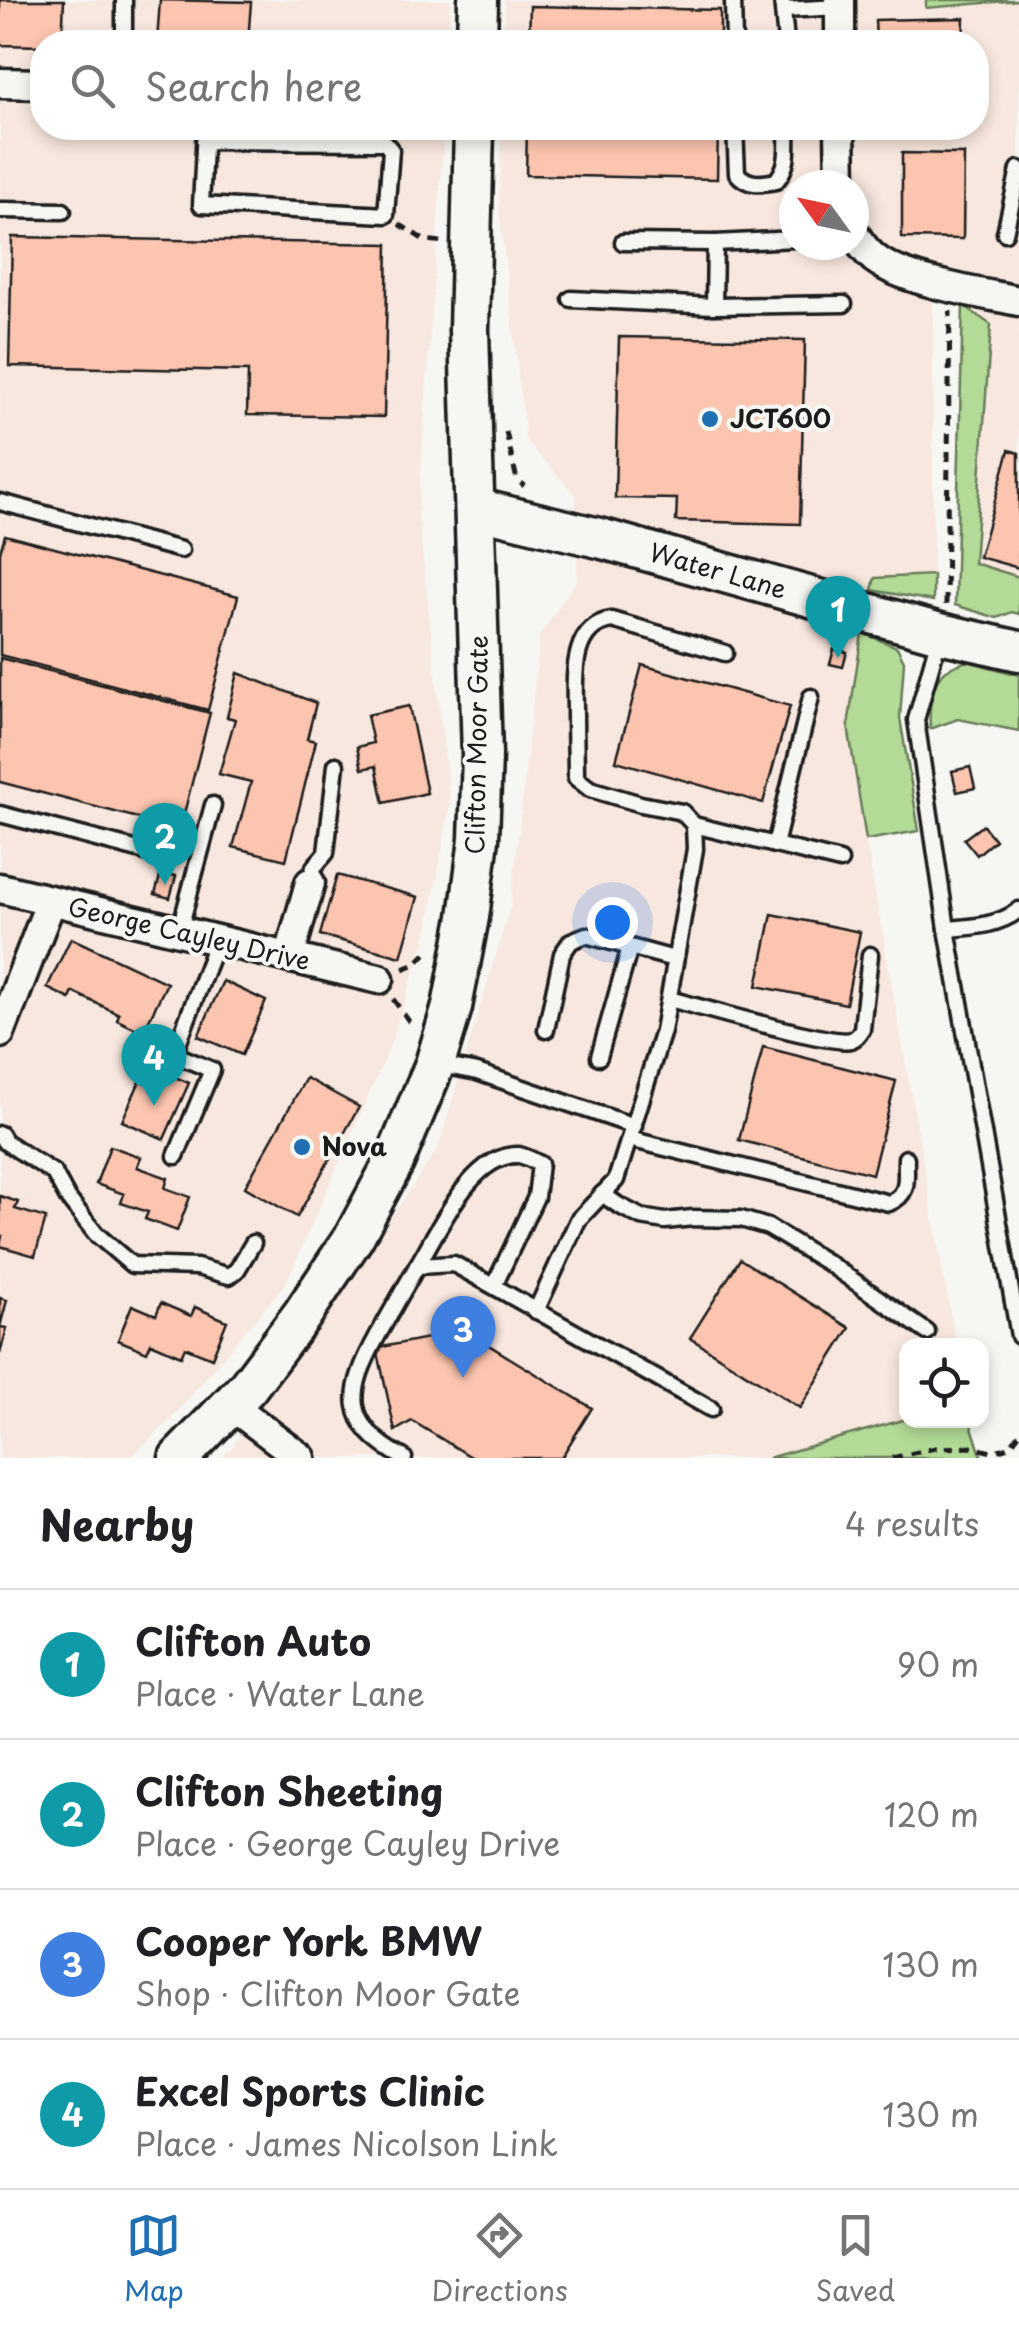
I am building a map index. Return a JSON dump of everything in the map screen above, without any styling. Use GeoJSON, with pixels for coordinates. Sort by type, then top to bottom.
{"type":"FeatureCollection","features":[{"type":"Feature","properties":{"kind":"street"},"geometry":{"type":"LineString","coordinates":[[477,30],[478,0]]}},
{"type":"Feature","properties":{"kind":"street"},"geometry":{"type":"LineString","coordinates":[[840,3],[840,30]]}},
{"type":"Feature","properties":{"kind":"street"},"geometry":{"type":"LineString","coordinates":[[0,83],[30,84]]}},
{"type":"Feature","properties":{"kind":"street","name":"Clifton Moor Gate"},"geometry":{"type":"LineString","coordinates":[[179,1458],[231,1406],[302,1316],[354,1238],[394,1162],[426,1049],[452,1007],[479,839],[482,755],[469,330],[474,140]]}},
{"type":"Feature","properties":{"kind":"street"},"geometry":{"type":"LineString","coordinates":[[840,140],[841,170]]}},
{"type":"Feature","properties":{"kind":"street"},"geometry":{"type":"LineString","coordinates":[[869,254],[901,274],[1019,302]]}},
{"type":"Feature","properties":{"kind":"street","name":"Water Lane"},"geometry":{"type":"LineString","coordinates":[[475,508],[602,538],[1019,651]]}},
{"type":"Feature","properties":{"kind":"street"},"geometry":{"type":"LineString","coordinates":[[289,958],[310,883]]}},
{"type":"Feature","properties":{"kind":"street","name":"George Cayley Drive"},"geometry":{"type":"LineString","coordinates":[[0,888],[379,979]]}},
{"type":"Feature","properties":{"kind":"street"},"geometry":{"type":"LineString","coordinates":[[0,1034],[52,901]]}},
{"type":"Feature","properties":{"kind":"street"},"geometry":{"type":"LineString","coordinates":[[231,1406],[301,1458]]}},
{"type":"Feature","properties":{"kind":"lane"},"geometry":{"type":"LineString","coordinates":[[124,0],[124,30]]}},
{"type":"Feature","properties":{"kind":"lane"},"geometry":{"type":"LineString","coordinates":[[733,0],[734,30]]}},
{"type":"Feature","properties":{"kind":"lane"},"geometry":{"type":"LineString","coordinates":[[785,30],[783,5],[840,3]]}},
{"type":"Feature","properties":{"kind":"lane"},"geometry":{"type":"LineString","coordinates":[[204,140],[201,205],[386,216],[391,150],[384,142],[339,140]]}},
{"type":"Feature","properties":{"kind":"lane"},"geometry":{"type":"LineString","coordinates":[[736,140],[737,173],[752,184],[776,182],[784,173],[787,140]]}},
{"type":"Feature","properties":{"kind":"lane"},"geometry":{"type":"LineString","coordinates":[[1005,234],[1019,170]]}},
{"type":"Feature","properties":{"kind":"lane"},"geometry":{"type":"LineString","coordinates":[[0,210],[64,211]]}},
{"type":"Feature","properties":{"kind":"lane"},"geometry":{"type":"LineString","coordinates":[[624,242],[779,240]]}},
{"type":"Feature","properties":{"kind":"lane"},"geometry":{"type":"LineString","coordinates":[[714,306],[716,242]]}},
{"type":"Feature","properties":{"kind":"lane"},"geometry":{"type":"LineString","coordinates":[[571,300],[714,306],[844,304]]}},
{"type":"Feature","properties":{"kind":"lane"},"geometry":{"type":"LineString","coordinates":[[0,502],[181,550]]}},
{"type":"Feature","properties":{"kind":"lane"},"geometry":{"type":"LineString","coordinates":[[726,654],[612,620],[598,622],[584,638],[574,665],[576,778],[590,788],[682,812],[694,825],[840,861]]}},
{"type":"Feature","properties":{"kind":"lane"},"geometry":{"type":"LineString","coordinates":[[940,632],[916,720],[947,929],[1019,1336]]}},
{"type":"Feature","properties":{"kind":"lane"},"geometry":{"type":"LineString","coordinates":[[775,845],[811,697]]}},
{"type":"Feature","properties":{"kind":"lane"},"geometry":{"type":"LineString","coordinates":[[310,883],[314,867],[326,853],[336,765]]}},
{"type":"Feature","properties":{"kind":"lane"},"geometry":{"type":"LineString","coordinates":[[179,932],[213,805]]}},
{"type":"Feature","properties":{"kind":"lane"},"geometry":{"type":"LineString","coordinates":[[0,814],[146,852]]}},
{"type":"Feature","properties":{"kind":"lane"},"geometry":{"type":"LineString","coordinates":[[536,1311],[578,1220],[616,1180],[632,1133],[663,1031],[695,848],[694,825]]}},
{"type":"Feature","properties":{"kind":"lane"},"geometry":{"type":"LineString","coordinates":[[947,929],[1007,919],[1019,910]]}},
{"type":"Feature","properties":{"kind":"lane"},"geometry":{"type":"LineString","coordinates":[[546,1030],[562,954],[570,941],[586,935],[674,959]]}},
{"type":"Feature","properties":{"kind":"lane"},"geometry":{"type":"LineString","coordinates":[[176,1156],[212,1070],[174,1054],[217,940]]}},
{"type":"Feature","properties":{"kind":"lane"},"geometry":{"type":"LineString","coordinates":[[599,1057],[630,947]]}},
{"type":"Feature","properties":{"kind":"lane"},"geometry":{"type":"LineString","coordinates":[[668,999],[794,1031],[850,1040],[862,1030],[870,955]]}},
{"type":"Feature","properties":{"kind":"lane"},"geometry":{"type":"LineString","coordinates":[[426,1049],[632,1133],[889,1202],[905,1191],[906,1158]]}},
{"type":"Feature","properties":{"kind":"lane"},"geometry":{"type":"LineString","coordinates":[[0,1134],[4,1141],[54,1174],[96,1234],[132,1265],[198,1267],[229,1276],[238,1270],[253,1243]]}},
{"type":"Feature","properties":{"kind":"lane"},"geometry":{"type":"LineString","coordinates":[[404,1458],[380,1445],[360,1420],[354,1394],[360,1367],[466,1185],[493,1161],[520,1155],[540,1164],[536,1196],[494,1286]]}},
{"type":"Feature","properties":{"kind":"lane"},"geometry":{"type":"LineString","coordinates":[[602,1194],[641,1216],[665,1221],[741,1219],[768,1227],[828,1263],[927,1332]]}},
{"type":"Feature","properties":{"kind":"lane"},"geometry":{"type":"LineString","coordinates":[[418,1266],[454,1264],[711,1409]]}},
{"type":"Feature","properties":{"kind":"path"},"geometry":{"type":"LineString","coordinates":[[940,632],[946,615],[950,286]]}},
{"type":"Feature","properties":{"kind":"path"},"geometry":{"type":"LineString","coordinates":[[505,426],[517,480],[527,489]]}},
{"type":"Feature","properties":{"kind":"path"},"geometry":{"type":"LineString","coordinates":[[426,1049],[379,979],[416,964],[441,939]]}},
{"type":"Feature","properties":{"kind":"path"},"geometry":{"type":"LineString","coordinates":[[892,1458],[935,1448],[971,1447],[992,1452],[1009,1446],[1019,1434]]}},
{"type":"Feature","properties":{"kind":"shaded area"},"geometry":{"type":"Polygon","coordinates":[[[0,0],[450,0],[449,30],[30,30],[30,140],[443,140],[418,515],[450,804],[427,934],[388,1051],[286,1283],[170,1420],[130,1458],[0,1458],[0,0]]]}},
{"type":"Feature","properties":{"kind":"shaded area"},"geometry":{"type":"Polygon","coordinates":[[[505,0],[926,0],[927,8],[1019,0],[1019,577],[974,564],[991,325],[963,305],[933,294],[933,575],[875,578],[857,657],[855,780],[955,1338],[899,1338],[899,1421],[768,1458],[221,1458],[438,1149],[511,904],[540,635],[577,580],[576,495],[526,441],[499,207],[502,140],[989,140],[989,30],[504,30],[505,0]]]}},
{"type":"Feature","properties":{"kind":"green space"},"geometry":{"type":"Polygon","coordinates":[[[926,0],[1019,0],[926,8],[926,0]]]}},
{"type":"Feature","properties":{"kind":"green space"},"geometry":{"type":"Polygon","coordinates":[[[963,305],[991,325],[974,563],[1019,577],[1019,614],[1012,612],[997,618],[955,605],[963,305]]]}},
{"type":"Feature","properties":{"kind":"green space"},"geometry":{"type":"Polygon","coordinates":[[[933,575],[933,601],[872,590],[875,578],[933,575]]]}},
{"type":"Feature","properties":{"kind":"green space"},"geometry":{"type":"Polygon","coordinates":[[[862,633],[897,647],[904,661],[900,718],[919,831],[866,840],[848,726],[862,633]]]}},
{"type":"Feature","properties":{"kind":"green space"},"geometry":{"type":"Polygon","coordinates":[[[967,661],[1019,675],[1019,731],[958,719],[930,729],[935,684],[946,670],[967,661]]]}},
{"type":"Feature","properties":{"kind":"green space"},"geometry":{"type":"Polygon","coordinates":[[[899,1421],[899,1428],[972,1428],[982,1458],[768,1458],[899,1421]]]}},
{"type":"Feature","properties":{"kind":"building"},"geometry":{"type":"Polygon","coordinates":[[[0,0],[64,0],[63,30],[30,30],[30,46],[0,45],[0,0]]]}},
{"type":"Feature","properties":{"kind":"building"},"geometry":{"type":"Polygon","coordinates":[[[160,0],[251,2],[249,30],[158,30],[160,0]]]}},
{"type":"Feature","properties":{"kind":"building"},"geometry":{"type":"Polygon","coordinates":[[[530,6],[720,10],[720,30],[529,30],[530,6]]]}},
{"type":"Feature","properties":{"kind":"building"},"geometry":{"type":"Polygon","coordinates":[[[964,18],[964,30],[875,30],[875,20],[964,18]]]}},
{"type":"Feature","properties":{"kind":"building"},"geometry":{"type":"Polygon","coordinates":[[[527,140],[718,140],[717,179],[526,175],[527,140]]]}},
{"type":"Feature","properties":{"kind":"building"},"geometry":{"type":"Polygon","coordinates":[[[902,153],[964,154],[963,239],[902,238],[902,153]]]}},
{"type":"Feature","properties":{"kind":"building"},"geometry":{"type":"Polygon","coordinates":[[[12,237],[388,244],[384,417],[247,415],[248,371],[9,366],[12,237]]]}},
{"type":"Feature","properties":{"kind":"building","name":"JCT600"},"geometry":{"type":"Polygon","coordinates":[[[619,337],[805,340],[800,524],[676,521],[677,499],[615,498],[619,337]]]}},
{"type":"Feature","properties":{"kind":"building"},"geometry":{"type":"Polygon","coordinates":[[[1009,450],[1019,453],[1019,568],[979,557],[1009,450]]]}},
{"type":"Feature","properties":{"kind":"building"},"geometry":{"type":"Polygon","coordinates":[[[5,535],[238,596],[208,710],[0,655],[0,552],[5,535]]]}},
{"type":"Feature","properties":{"kind":"building"},"geometry":{"type":"Polygon","coordinates":[[[834,649],[847,652],[843,667],[830,664],[834,649]]]}},
{"type":"Feature","properties":{"kind":"building"},"geometry":{"type":"Polygon","coordinates":[[[0,658],[210,713],[180,829],[0,782],[0,658]]]}},
{"type":"Feature","properties":{"kind":"building"},"geometry":{"type":"Polygon","coordinates":[[[642,665],[790,706],[763,803],[616,761],[642,665]]]}},
{"type":"Feature","properties":{"kind":"building"},"geometry":{"type":"Polygon","coordinates":[[[238,673],[316,703],[307,739],[316,741],[286,860],[233,847],[251,782],[219,774],[235,719],[227,717],[238,673]]]}},
{"type":"Feature","properties":{"kind":"building"},"geometry":{"type":"Polygon","coordinates":[[[409,706],[427,793],[384,803],[376,766],[362,769],[357,747],[373,743],[367,715],[409,706]]]}},
{"type":"Feature","properties":{"kind":"building"},"geometry":{"type":"Polygon","coordinates":[[[970,767],[975,788],[957,792],[952,771],[970,767]]]}},
{"type":"Feature","properties":{"kind":"building"},"geometry":{"type":"Polygon","coordinates":[[[983,825],[995,840],[977,855],[964,839],[983,825]]]}},
{"type":"Feature","properties":{"kind":"building"},"geometry":{"type":"Polygon","coordinates":[[[161,873],[176,876],[170,898],[155,894],[161,873]]]}},
{"type":"Feature","properties":{"kind":"building"},"geometry":{"type":"Polygon","coordinates":[[[337,875],[418,897],[401,957],[320,935],[337,875]]]}},
{"type":"Feature","properties":{"kind":"building"},"geometry":{"type":"Polygon","coordinates":[[[772,914],[860,932],[846,1004],[757,986],[772,914]]]}},
{"type":"Feature","properties":{"kind":"building"},"geometry":{"type":"Polygon","coordinates":[[[71,938],[167,983],[143,1032],[117,1020],[119,1014],[73,992],[70,999],[47,988],[71,938]]]}},
{"type":"Feature","properties":{"kind":"building"},"geometry":{"type":"Polygon","coordinates":[[[223,981],[266,1001],[242,1055],[198,1036],[223,981]]]}},
{"type":"Feature","properties":{"kind":"building"},"geometry":{"type":"Polygon","coordinates":[[[763,1047],[896,1081],[872,1174],[739,1140],[763,1047]]]}},
{"type":"Feature","properties":{"kind":"building"},"geometry":{"type":"Polygon","coordinates":[[[147,1065],[189,1083],[164,1139],[122,1121],[147,1065]]]}},
{"type":"Feature","properties":{"kind":"building","name":"Nova"},"geometry":{"type":"Polygon","coordinates":[[[306,1078],[359,1107],[297,1217],[245,1187],[306,1078]]]}},
{"type":"Feature","properties":{"kind":"building"},"geometry":{"type":"Polygon","coordinates":[[[110,1146],[141,1157],[137,1167],[168,1178],[165,1188],[190,1197],[177,1231],[145,1219],[148,1212],[121,1203],[124,1194],[96,1184],[110,1146]]]}},
{"type":"Feature","properties":{"kind":"building"},"geometry":{"type":"Polygon","coordinates":[[[0,1196],[18,1202],[15,1209],[46,1218],[35,1256],[0,1246],[0,1196]]]}},
{"type":"Feature","properties":{"kind":"building"},"geometry":{"type":"Polygon","coordinates":[[[740,1259],[850,1328],[800,1408],[690,1338],[740,1259]]]}},
{"type":"Feature","properties":{"kind":"building"},"geometry":{"type":"Polygon","coordinates":[[[0,1298],[7,1300],[0,1327],[0,1298]]]}},
{"type":"Feature","properties":{"kind":"building"},"geometry":{"type":"Polygon","coordinates":[[[161,1303],[191,1316],[195,1307],[227,1321],[212,1358],[185,1347],[181,1356],[151,1343],[147,1352],[118,1340],[132,1305],[156,1315],[161,1303]]]}},
{"type":"Feature","properties":{"kind":"building"},"geometry":{"type":"Polygon","coordinates":[[[441,1316],[592,1408],[561,1458],[473,1458],[412,1421],[395,1431],[377,1348],[428,1338],[441,1316]]]}},
{"type":"Feature","properties":{"kind":"building"},"geometry":{"type":"Polygon","coordinates":[[[0,1327],[7,1328],[0,1354],[0,1327]]]}},
{"type":"Feature","properties":{"kind":"place","name":"JCT600"},"geometry":{"type":"Point","coordinates":[710,419]}},
{"type":"Feature","properties":{"kind":"place","name":"Clifton Auto"},"geometry":{"type":"Point","coordinates":[838,658]}},
{"type":"Feature","properties":{"kind":"place","name":"Clifton Sheeting"},"geometry":{"type":"Point","coordinates":[165,885]}},
{"type":"Feature","properties":{"kind":"place","name":"Excel Sports Clinic"},"geometry":{"type":"Point","coordinates":[154,1106]}},
{"type":"Feature","properties":{"kind":"place","name":"Nova"},"geometry":{"type":"Point","coordinates":[302,1147]}},
{"type":"Feature","properties":{"kind":"place","name":"Cooper York BMW"},"geometry":{"type":"Point","coordinates":[463,1378]}}]}
